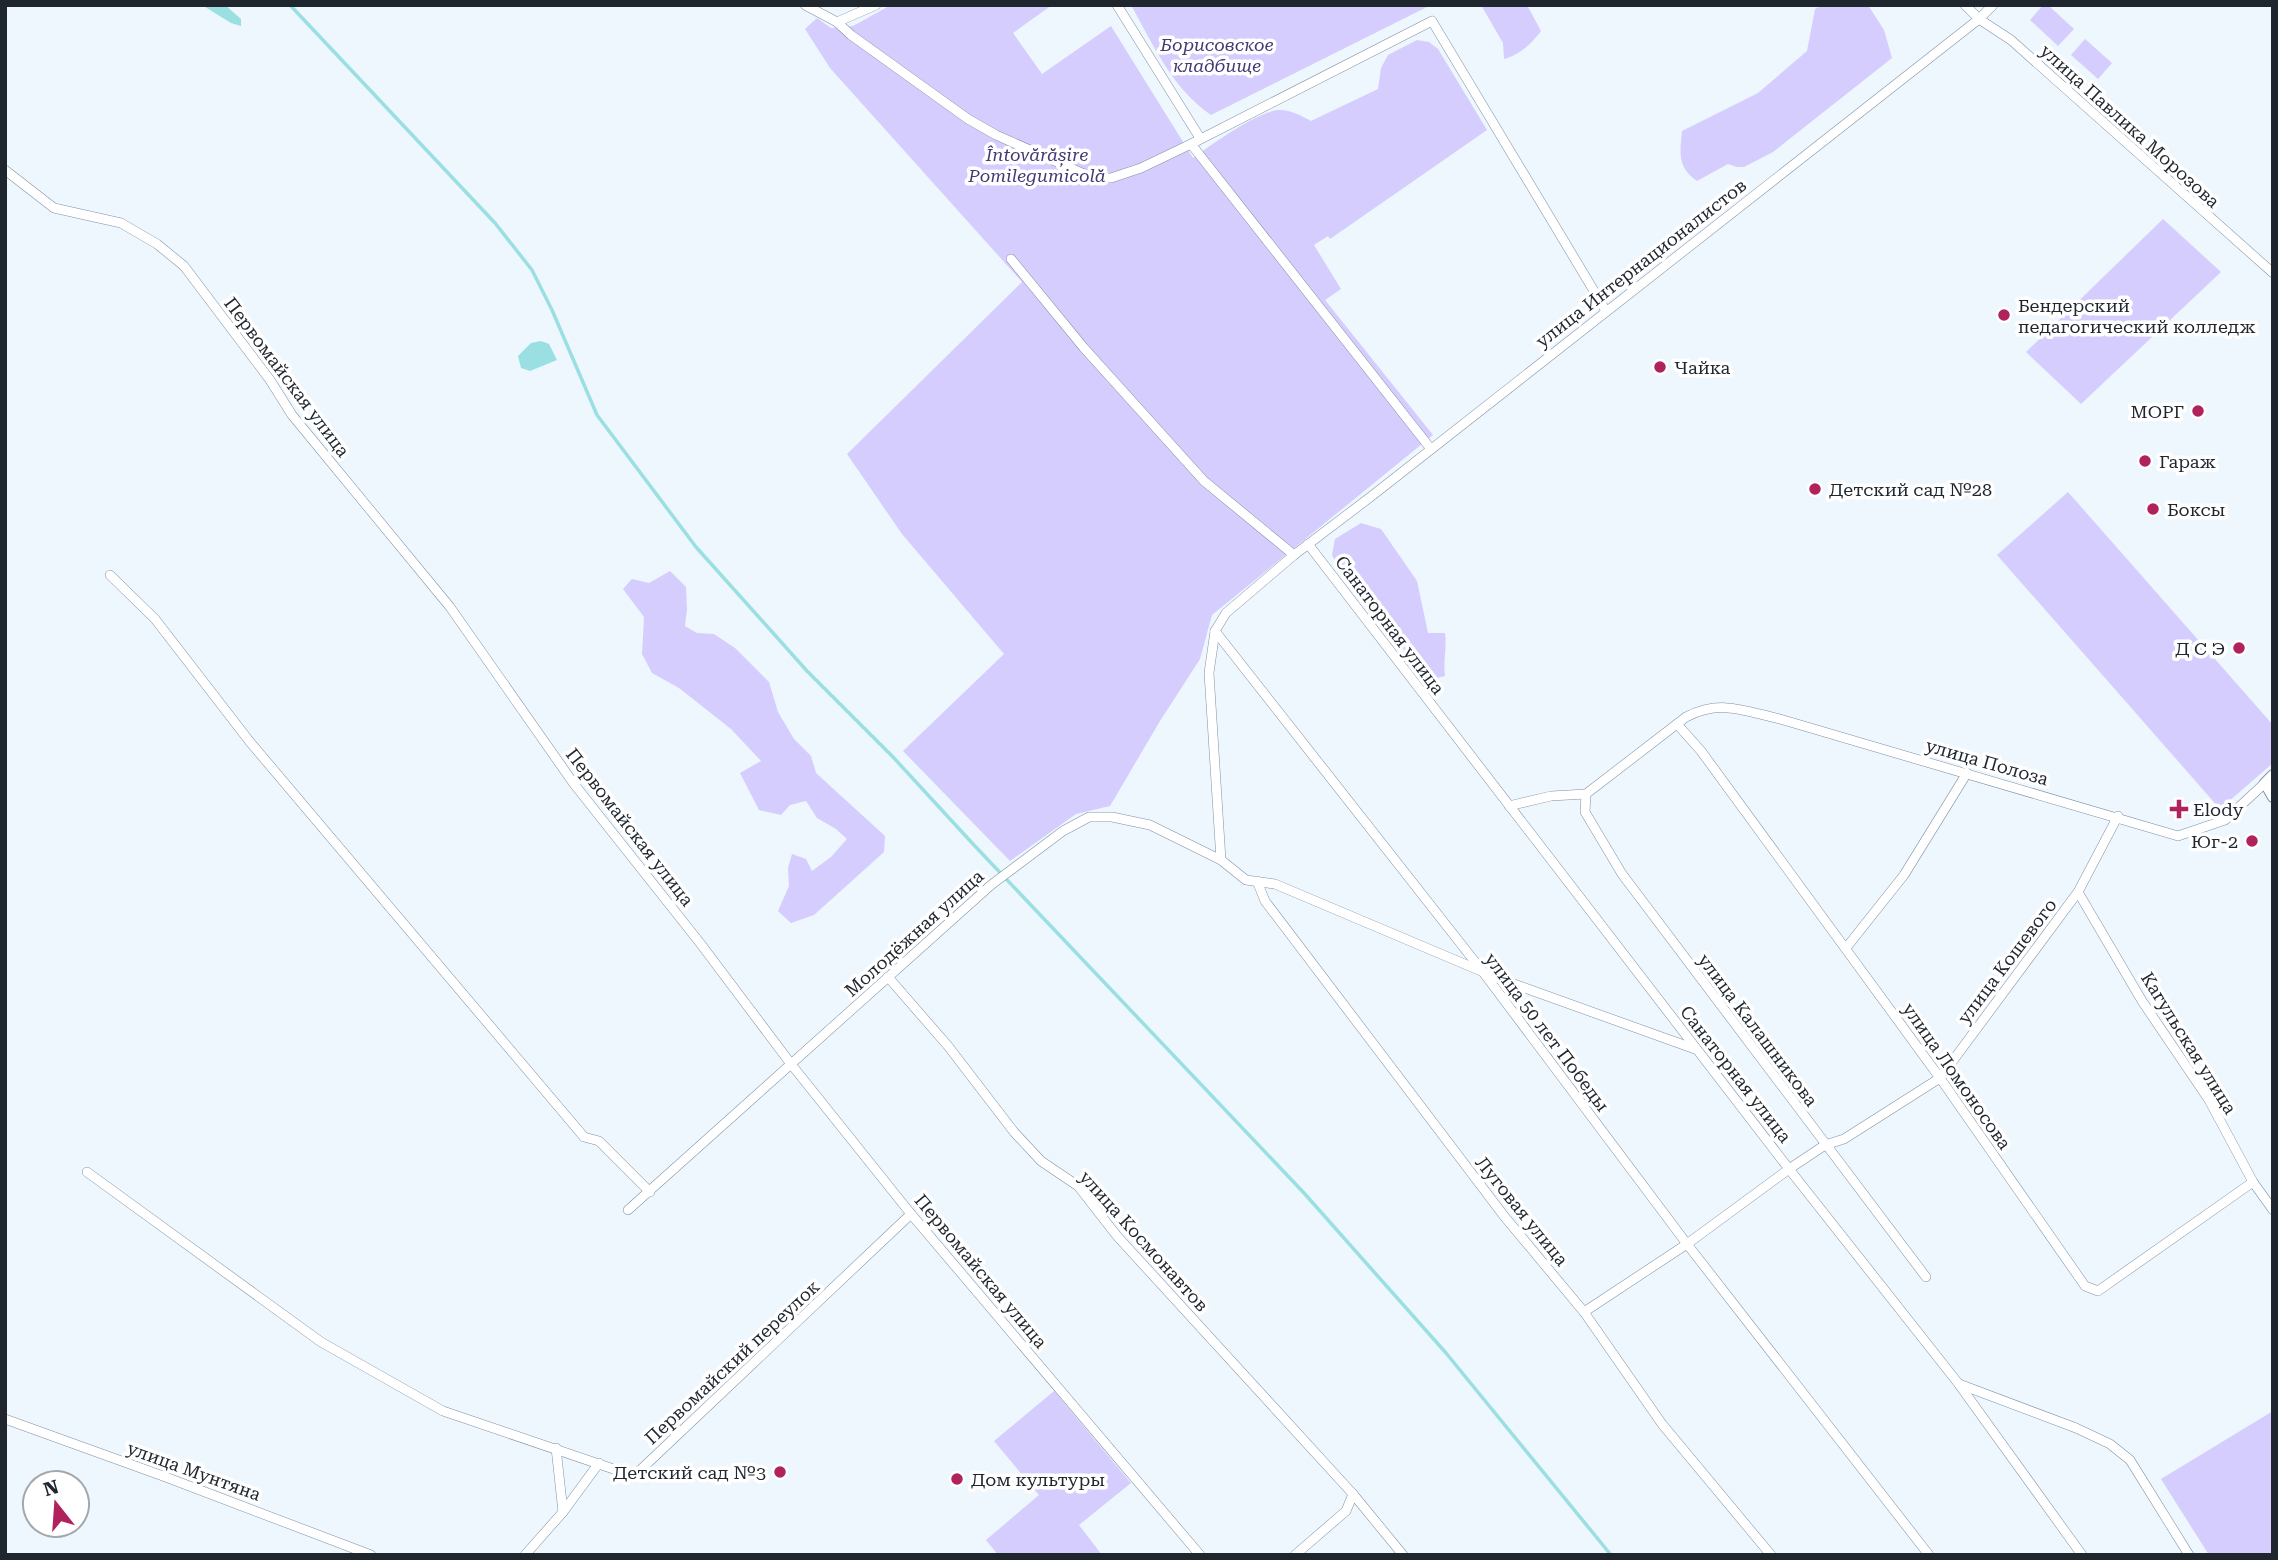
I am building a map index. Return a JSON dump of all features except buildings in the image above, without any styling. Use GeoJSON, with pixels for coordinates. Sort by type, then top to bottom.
{"type":"FeatureCollection","features":[{"type":"Feature","properties":{"kind":"street"},"geometry":{"type":"LineString","coordinates":[[805,5],[837,22],[850,35],[968,119],[996,135],[1082,173],[1100,178],[1122,175],[1191,144],[1432,21],[1606,311]]}},
{"type":"Feature","properties":{"kind":"street"},"geometry":{"type":"LineString","coordinates":[[837,22],[876,5]]}},
{"type":"Feature","properties":{"kind":"street"},"geometry":{"type":"LineString","coordinates":[[1117,5],[1200,138]]}},
{"type":"Feature","properties":{"kind":"street","name":"улица Павлика Морозова"},"geometry":{"type":"LineString","coordinates":[[1965,5],[1979,19],[2011,40],[2273,273]]}},
{"type":"Feature","properties":{"kind":"street","name":"улица Интернационалистов"},"geometry":{"type":"LineString","coordinates":[[1308,544],[1979,19],[1993,5]]}},
{"type":"Feature","properties":{"kind":"street"},"geometry":{"type":"LineString","coordinates":[[1191,144],[1431,449]]}},
{"type":"Feature","properties":{"kind":"street","name":"Первомайская улица"},"geometry":{"type":"LineString","coordinates":[[5,170],[54,208],[121,223],[157,244],[184,266],[270,380],[292,415],[450,607],[574,784],[701,943],[791,1064],[911,1214],[1200,1555]]}},
{"type":"Feature","properties":{"kind":"street"},"geometry":{"type":"LineString","coordinates":[[1011,259],[1084,348],[1204,481],[1294,555]]}},
{"type":"Feature","properties":{"kind":"street"},"geometry":{"type":"LineString","coordinates":[[1221,860],[1209,673],[1215,631],[1226,613],[1308,544]]}},
{"type":"Feature","properties":{"kind":"street","name":"Санаторная улица"},"geometry":{"type":"LineString","coordinates":[[1308,544],[1696,1049],[1958,1383],[2082,1555]]}},
{"type":"Feature","properties":{"kind":"street"},"geometry":{"type":"LineString","coordinates":[[110,575],[155,619],[250,742],[583,1137],[599,1141],[650,1192]]}},
{"type":"Feature","properties":{"kind":"street","name":"улица 50 лет Победы"},"geometry":{"type":"LineString","coordinates":[[1215,631],[1483,972],[1688,1244],[1929,1555]]}},
{"type":"Feature","properties":{"kind":"street","name":"улица Полоза"},"geometry":{"type":"LineString","coordinates":[[1677,724],[1700,710],[1725,706],[1780,719],[2118,816],[2178,836],[2225,820],[2269,779]]}},
{"type":"Feature","properties":{"kind":"street"},"geometry":{"type":"LineString","coordinates":[[1508,806],[1551,796],[1586,794],[1677,724]]}},
{"type":"Feature","properties":{"kind":"street","name":"улица Ломоносова"},"geometry":{"type":"LineString","coordinates":[[1677,724],[1701,751],[1846,948],[2085,1286],[2098,1291],[2252,1182]]}},
{"type":"Feature","properties":{"kind":"street"},"geometry":{"type":"LineString","coordinates":[[1846,948],[1905,875],[1967,773]]}},
{"type":"Feature","properties":{"kind":"street"},"geometry":{"type":"LineString","coordinates":[[2269,779],[2273,796]]}},
{"type":"Feature","properties":{"kind":"street","name":"улица Калашникова"},"geometry":{"type":"LineString","coordinates":[[1586,794],[1586,812],[1622,874],[1926,1277]]}},
{"type":"Feature","properties":{"kind":"street","name":"улица Кошевого"},"geometry":{"type":"LineString","coordinates":[[1584,1312],[1688,1244],[1825,1145],[1844,1139],[1940,1078],[2078,892],[2118,816]]}},
{"type":"Feature","properties":{"kind":"street","name":"Молодёжная улица"},"geometry":{"type":"LineString","coordinates":[[628,1210],[991,885],[1063,831],[1089,817],[1112,817],[1150,825],[1221,860],[1247,880],[1275,884],[1483,972],[1696,1049]]}},
{"type":"Feature","properties":{"kind":"street","name":"Луговая улица"},"geometry":{"type":"LineString","coordinates":[[1258,881],[1265,901],[1503,1216],[1584,1312],[1662,1424],[1771,1555]]}},
{"type":"Feature","properties":{"kind":"street","name":"Кагульская улица"},"geometry":{"type":"LineString","coordinates":[[2078,892],[2142,1001],[2209,1100],[2252,1182],[2273,1210]]}},
{"type":"Feature","properties":{"kind":"street","name":"улица Космонавтов"},"geometry":{"type":"LineString","coordinates":[[888,977],[948,1046],[1014,1132],[1041,1161],[1078,1186],[1117,1236],[1353,1494],[1403,1555]]}},
{"type":"Feature","properties":{"kind":"street","name":"Первомайский переулок"},"geometry":{"type":"LineString","coordinates":[[87,1172],[321,1342],[443,1412],[635,1476],[911,1214]]}},
{"type":"Feature","properties":{"kind":"street"},"geometry":{"type":"LineString","coordinates":[[1958,1383],[2076,1428],[2110,1444],[2130,1460],[2189,1555]]}},
{"type":"Feature","properties":{"kind":"street","name":"улица Мунтяна"},"geometry":{"type":"LineString","coordinates":[[5,1419],[371,1555]]}},
{"type":"Feature","properties":{"kind":"street"},"geometry":{"type":"LineString","coordinates":[[556,1448],[563,1512]]}},
{"type":"Feature","properties":{"kind":"street"},"geometry":{"type":"LineString","coordinates":[[525,1555],[563,1512],[599,1462]]}},
{"type":"Feature","properties":{"kind":"street"},"geometry":{"type":"LineString","coordinates":[[1295,1555],[1346,1511],[1353,1494]]}},
{"type":"Feature","properties":{"kind":"green space","name":"Întovărășire Pomilegumicolă"},"geometry":{"type":"Polygon","coordinates":[[[891,5],[1052,5],[1013,33],[1042,74],[1111,26],[1193,158],[1235,129],[1271,111],[1288,111],[1311,121],[1378,89],[1381,68],[1388,55],[1417,40],[1429,42],[1438,49],[1487,130],[1330,239],[1328,236],[1314,245],[1341,289],[1325,300],[1433,435],[1212,615],[1200,659],[1110,806],[1076,814],[1010,861],[903,751],[1004,654],[902,534],[847,454],[1022,282],[830,68],[805,29],[817,18],[831,28],[853,26],[891,5]]]}},
{"type":"Feature","properties":{"kind":"green space","name":"Борисовское кладбище"},"geometry":{"type":"Polygon","coordinates":[[[1131,5],[1431,5],[1211,115],[1185,92],[1175,79],[1131,5]]]}},
{"type":"Feature","properties":{"kind":"green space"},"geometry":{"type":"Polygon","coordinates":[[[1481,5],[1527,5],[1541,31],[1525,48],[1504,59],[1503,43],[1481,5]]]}},
{"type":"Feature","properties":{"kind":"green space"},"geometry":{"type":"Polygon","coordinates":[[[1823,5],[1868,5],[1884,30],[1892,58],[1773,152],[1744,167],[1728,164],[1697,181],[1686,170],[1681,159],[1682,131],[1758,93],[1807,51],[1815,9],[1823,5]]]}},
{"type":"Feature","properties":{"kind":"green space"},"geometry":{"type":"Polygon","coordinates":[[[2043,5],[2048,5],[2074,29],[2058,46],[2030,20],[2043,5]]]}},
{"type":"Feature","properties":{"kind":"green space"},"geometry":{"type":"Polygon","coordinates":[[[2085,39],[2112,63],[2098,79],[2071,55],[2085,39]]]}},
{"type":"Feature","properties":{"kind":"green space"},"geometry":{"type":"Polygon","coordinates":[[[2163,219],[2221,272],[2081,404],[2026,352],[2163,219]]]}},
{"type":"Feature","properties":{"kind":"green space"},"geometry":{"type":"Polygon","coordinates":[[[2068,492],[2273,725],[2273,763],[2220,809],[1997,555],[2068,492]]]}},
{"type":"Feature","properties":{"kind":"green space"},"geometry":{"type":"Polygon","coordinates":[[[1361,523],[1381,529],[1417,581],[1428,633],[1445,633],[1445,676],[1425,681],[1399,643],[1343,575],[1332,555],[1335,539],[1361,523]]]}},
{"type":"Feature","properties":{"kind":"green space"},"geometry":{"type":"Polygon","coordinates":[[[670,571],[686,587],[685,626],[697,633],[714,634],[735,648],[769,682],[778,712],[794,739],[811,756],[816,773],[885,836],[884,852],[814,915],[791,923],[778,911],[789,886],[788,868],[792,854],[806,859],[812,871],[831,857],[847,839],[817,818],[806,801],[790,805],[781,815],[759,810],[740,773],[761,761],[731,729],[679,688],[652,673],[642,654],[644,617],[623,589],[632,579],[649,583],[670,571]]]}},
{"type":"Feature","properties":{"kind":"green space"},"geometry":{"type":"Polygon","coordinates":[[[1054,1391],[1131,1483],[1079,1525],[1102,1555],[998,1555],[986,1540],[1039,1495],[994,1441],[1054,1391]]]}},
{"type":"Feature","properties":{"kind":"green space"},"geometry":{"type":"Polygon","coordinates":[[[2273,1411],[2273,1555],[2209,1555],[2161,1479],[2273,1411]]]}},
{"type":"Feature","properties":{"kind":"water"},"geometry":{"type":"Polygon","coordinates":[[[202,5],[225,5],[241,19],[241,26],[231,23],[202,5]]]}},
{"type":"Feature","properties":{"kind":"water"},"geometry":{"type":"Polygon","coordinates":[[[541,341],[549,344],[557,360],[530,371],[521,368],[518,356],[531,343],[541,341]]]}},
{"type":"Feature","properties":{"kind":"waterway"},"geometry":{"type":"LineString","coordinates":[[290,5],[495,223],[532,270],[597,415],[696,547],[807,671],[893,757],[1304,1193],[1446,1353],[1611,1555]]}},
{"type":"Feature","properties":{"kind":"place","name":"Бендерский педагогический колледж"},"geometry":{"type":"Point","coordinates":[2004,315]}},
{"type":"Feature","properties":{"kind":"place","name":"Чайка"},"geometry":{"type":"Point","coordinates":[1660,367]}},
{"type":"Feature","properties":{"kind":"place","name":"МОРГ"},"geometry":{"type":"Point","coordinates":[2198,411]}},
{"type":"Feature","properties":{"kind":"place","name":"Гараж"},"geometry":{"type":"Point","coordinates":[2145,461]}},
{"type":"Feature","properties":{"kind":"place","name":"Детский сад №28"},"geometry":{"type":"Point","coordinates":[1815,489]}},
{"type":"Feature","properties":{"kind":"place","name":"Боксы"},"geometry":{"type":"Point","coordinates":[2153,509]}},
{"type":"Feature","properties":{"kind":"place","name":"Д С Э"},"geometry":{"type":"Point","coordinates":[2239,648]}},
{"type":"Feature","properties":{"kind":"place","name":"Elody"},"geometry":{"type":"Point","coordinates":[2179,809]}},
{"type":"Feature","properties":{"kind":"place","name":"Юг-2"},"geometry":{"type":"Point","coordinates":[2252,841]}},
{"type":"Feature","properties":{"kind":"place","name":"Детский сад №3"},"geometry":{"type":"Point","coordinates":[780,1472]}},
{"type":"Feature","properties":{"kind":"place","name":"Дом культуры"},"geometry":{"type":"Point","coordinates":[957,1479]}}]}
